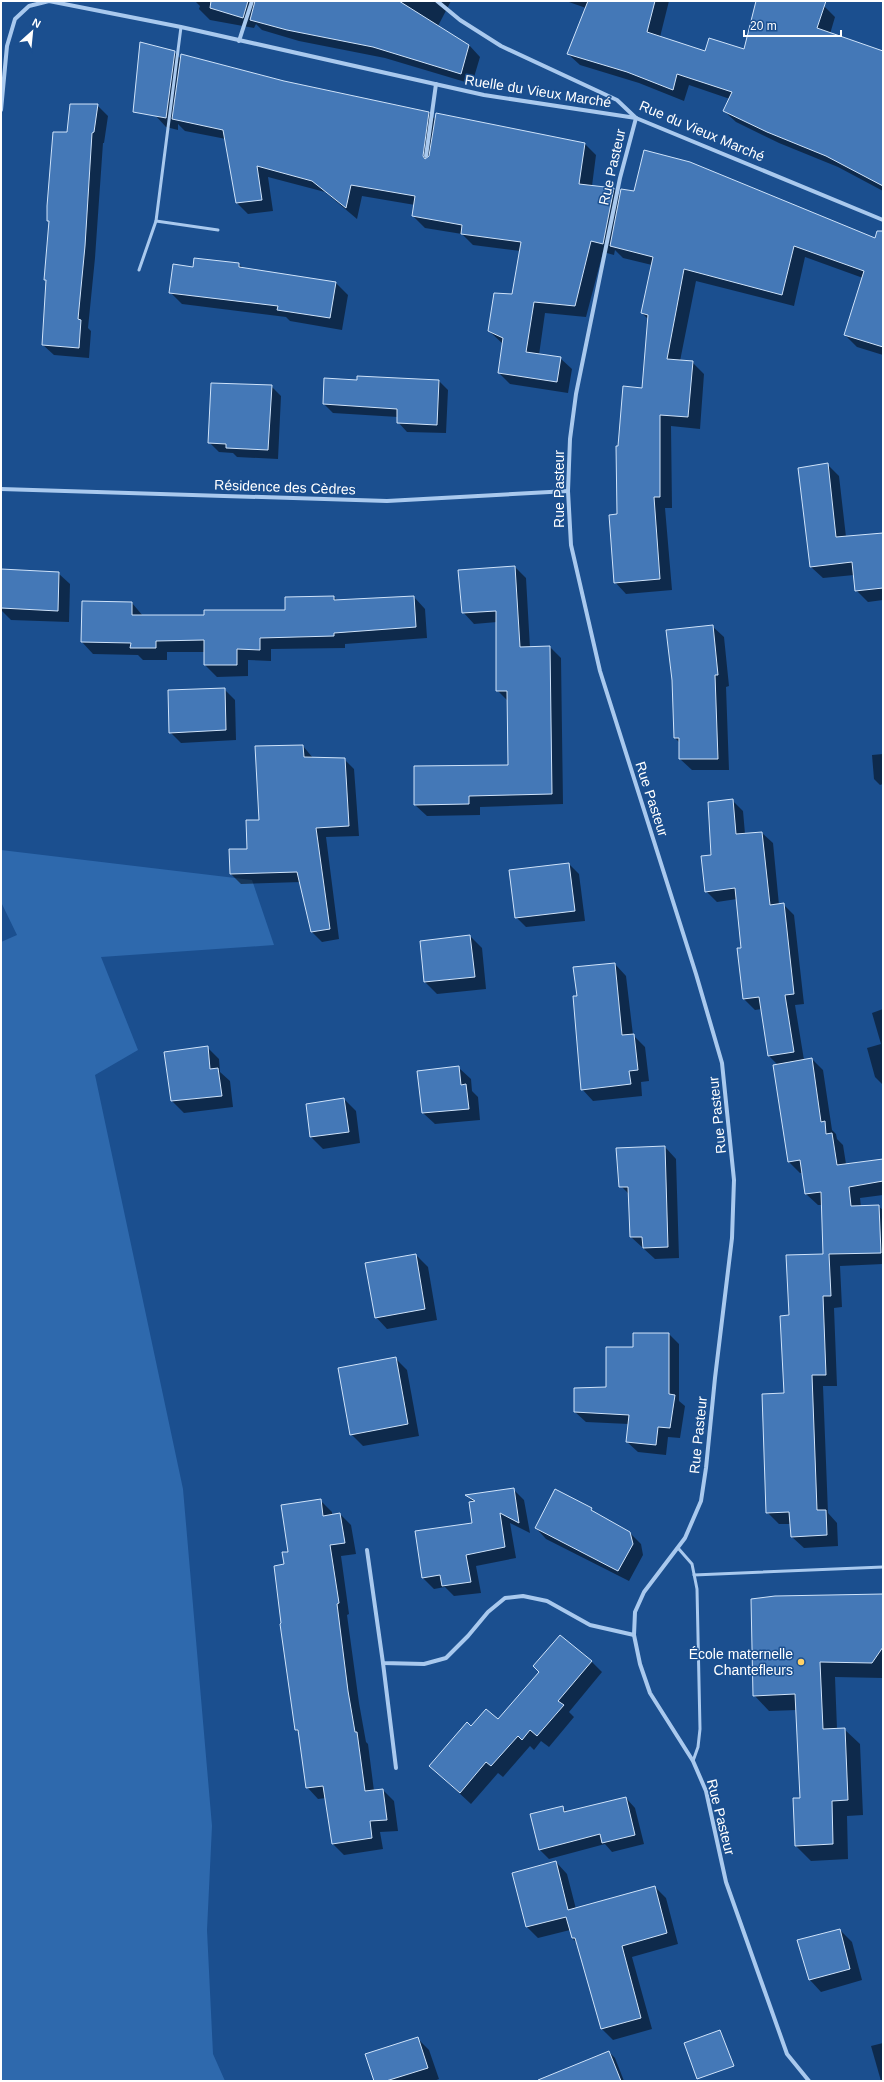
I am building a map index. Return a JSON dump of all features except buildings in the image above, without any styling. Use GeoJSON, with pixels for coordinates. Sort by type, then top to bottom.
{"type":"FeatureCollection","features":[{"type":"Feature","properties":{"kind":"street"},"geometry":{"type":"LineString","coordinates":[[1,110],[7,46],[15,18],[29,6],[49,1]]}},
{"type":"Feature","properties":{"kind":"street","name":"Ruelle du Vieux Marché"},"geometry":{"type":"LineString","coordinates":[[49,1],[181,27],[484,95],[636,118]]}},
{"type":"Feature","properties":{"kind":"street"},"geometry":{"type":"LineString","coordinates":[[239,40],[252,1]]}},
{"type":"Feature","properties":{"kind":"street","name":"Rue du Vieux Marché"},"geometry":{"type":"LineString","coordinates":[[437,1],[460,20],[500,46],[617,100],[636,118],[883,220]]}},
{"type":"Feature","properties":{"kind":"street"},"geometry":{"type":"LineString","coordinates":[[426,156],[436,84]]}},
{"type":"Feature","properties":{"kind":"street","name":"Rue Pasteur"},"geometry":{"type":"LineString","coordinates":[[636,118],[620,178],[576,394],[570,439],[568,491],[571,545],[600,671],[696,974],[722,1063],[730,1128],[734,1180],[732,1238],[701,1501],[685,1538],[644,1592],[635,1612],[634,1635],[640,1664],[650,1693],[693,1761],[706,1791],[726,1882],[787,2054],[809,2081]]}},
{"type":"Feature","properties":{"kind":"street","name":"Résidence des Cèdres"},"geometry":{"type":"LineString","coordinates":[[1,489],[387,501],[568,491]]}},
{"type":"Feature","properties":{"kind":"street"},"geometry":{"type":"LineString","coordinates":[[367,1550],[396,1768]]}},
{"type":"Feature","properties":{"kind":"street"},"geometry":{"type":"LineString","coordinates":[[383,1663],[424,1664],[446,1658],[468,1636],[488,1612],[505,1598],[523,1596],[547,1601],[590,1625],[634,1635]]}},
{"type":"Feature","properties":{"kind":"lane"},"geometry":{"type":"LineString","coordinates":[[140,270],[156,220],[181,27]]}},
{"type":"Feature","properties":{"kind":"lane"},"geometry":{"type":"LineString","coordinates":[[156,220],[218,230]]}},
{"type":"Feature","properties":{"kind":"lane"},"geometry":{"type":"LineString","coordinates":[[678,1548],[692,1564],[697,1589],[700,1729],[698,1747],[693,1761]]}},
{"type":"Feature","properties":{"kind":"lane"},"geometry":{"type":"LineString","coordinates":[[694,1575],[883,1567]]}},
{"type":"Feature","properties":{"kind":"shaded area"},"geometry":{"type":"Polygon","coordinates":[[[1,850],[252,880],[274,945],[101,957],[138,1050],[95,1075],[183,1489],[212,1826],[207,1930],[213,2054],[225,2081],[1,2081],[1,942],[17,935],[1,902],[1,850]]]}},
{"type":"Feature","properties":{"kind":"place","name":"École maternelle Chantefleurs"},"geometry":{"type":"Point","coordinates":[801,1662]}}]}
